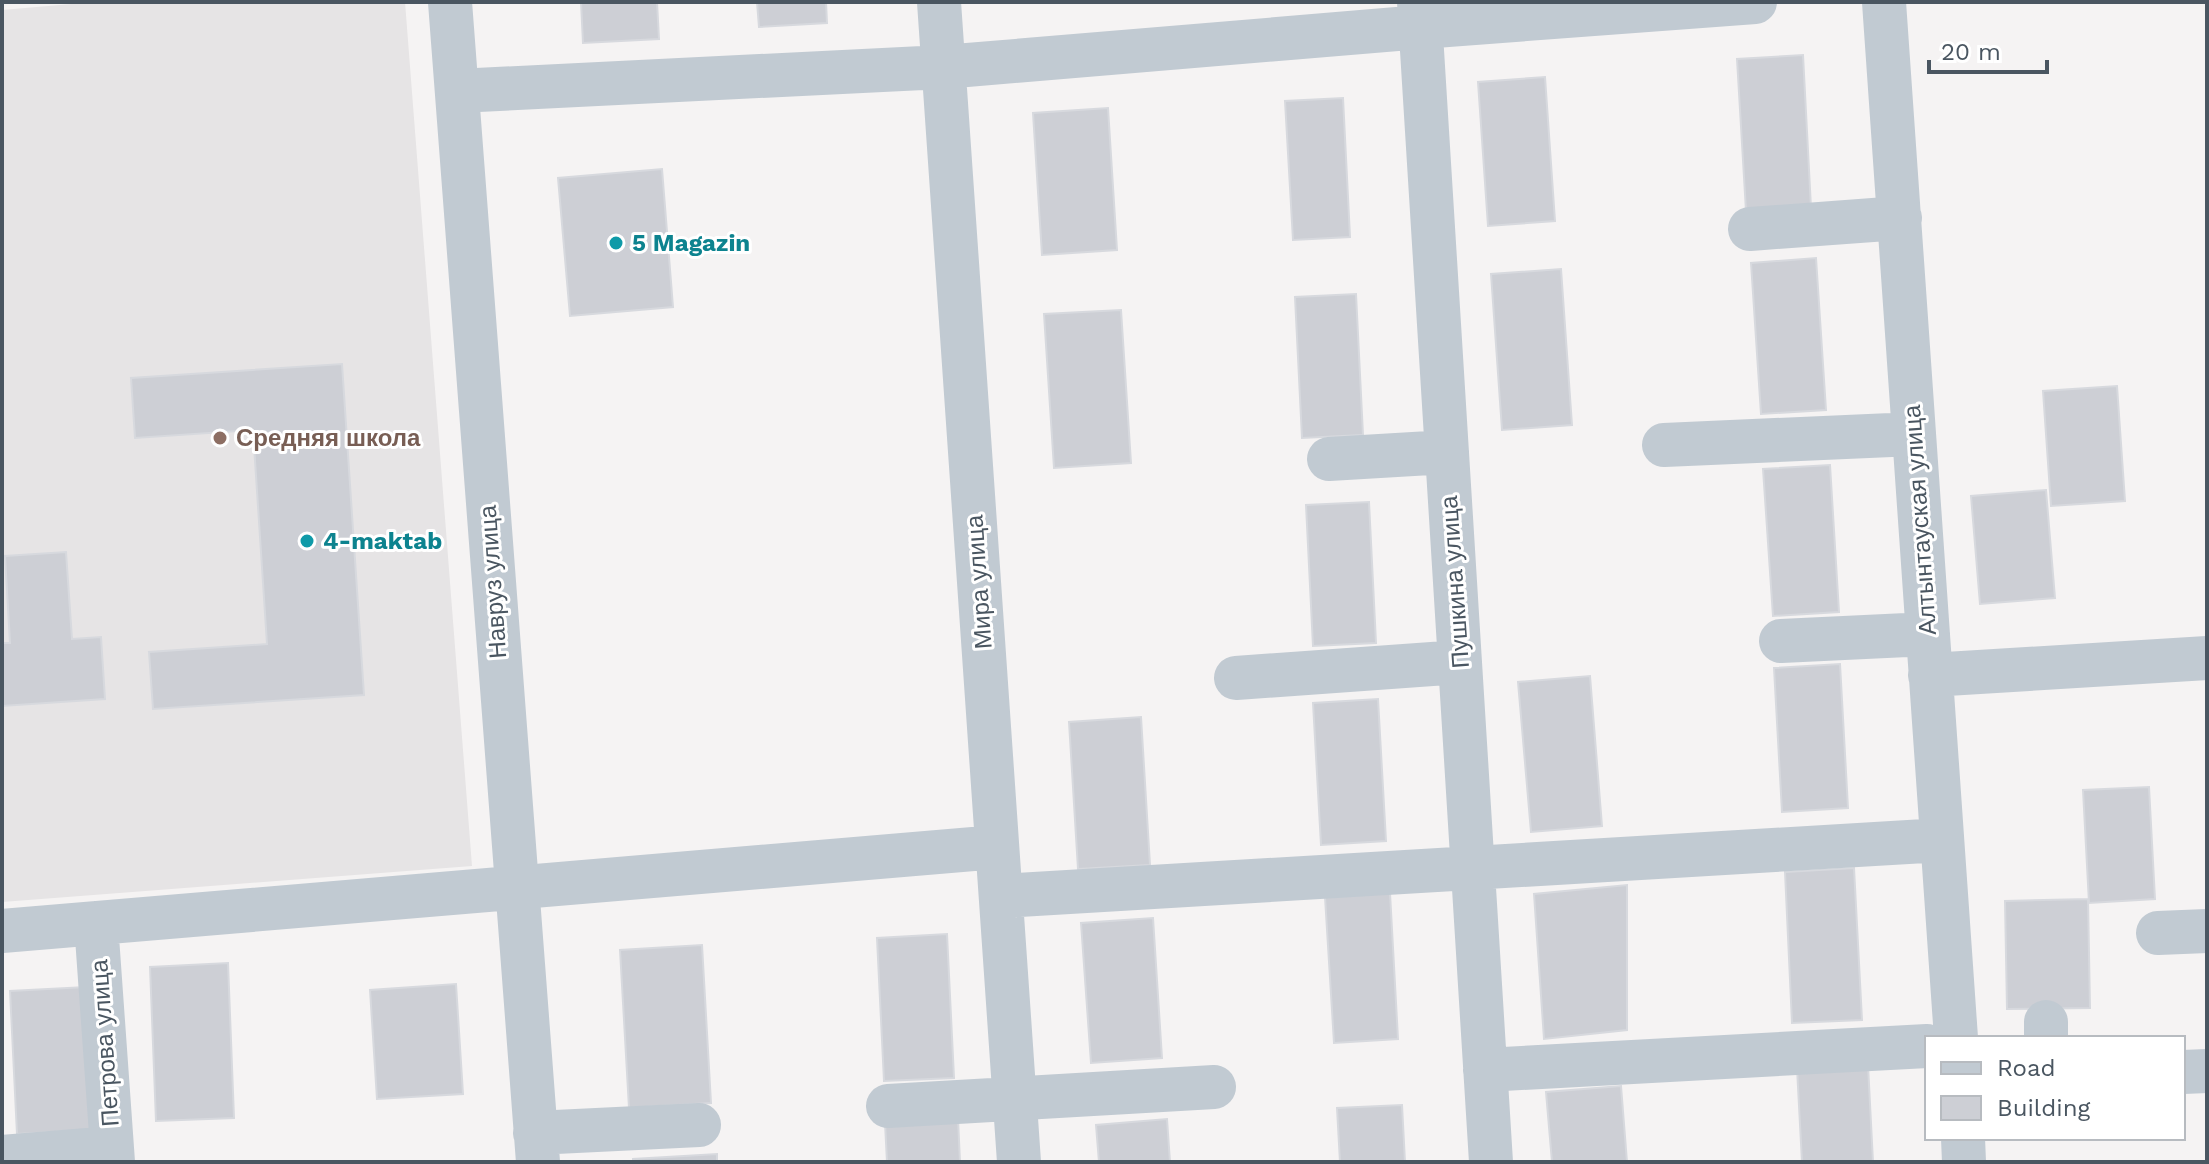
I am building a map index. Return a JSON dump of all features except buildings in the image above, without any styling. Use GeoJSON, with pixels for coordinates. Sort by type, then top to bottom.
{"type":"FeatureCollection","features":[{"type":"Feature","properties":{"kind":"street","name":"Навруз улица"},"geometry":{"type":"LineString","coordinates":[[450,2],[536,1148]]}},
{"type":"Feature","properties":{"kind":"street","name":"Мира улица"},"geometry":{"type":"LineString","coordinates":[[939,2],[1019,1162]]}},
{"type":"Feature","properties":{"kind":"street"},"geometry":{"type":"LineString","coordinates":[[457,91],[943,67],[1420,14],[1755,2]]}},
{"type":"Feature","properties":{"kind":"street","name":"Алтынтауская улица"},"geometry":{"type":"LineString","coordinates":[[1884,2],[1956,1036]]}},
{"type":"Feature","properties":{"kind":"street","name":"Пушкина улица"},"geometry":{"type":"LineString","coordinates":[[1420,14],[1491,1162]]}},
{"type":"Feature","properties":{"kind":"street"},"geometry":{"type":"LineString","coordinates":[[1750,229],[1900,218]]}},
{"type":"Feature","properties":{"kind":"street"},"geometry":{"type":"LineString","coordinates":[[1664,445],[1914,434]]}},
{"type":"Feature","properties":{"kind":"street"},"geometry":{"type":"LineString","coordinates":[[1329,459],[1447,452]]}},
{"type":"Feature","properties":{"kind":"street"},"geometry":{"type":"LineString","coordinates":[[1781,641],[1929,655],[2207,658]]}},
{"type":"Feature","properties":{"kind":"street"},"geometry":{"type":"LineString","coordinates":[[1236,678],[1460,662]]}},
{"type":"Feature","properties":{"kind":"street"},"geometry":{"type":"LineString","coordinates":[[1001,896],[1942,840]]}},
{"type":"Feature","properties":{"kind":"street"},"geometry":{"type":"LineString","coordinates":[[2,931],[997,847]]}},
{"type":"Feature","properties":{"kind":"street","name":"Петрова улица"},"geometry":{"type":"LineString","coordinates":[[96,923],[113,1155]]}},
{"type":"Feature","properties":{"kind":"street"},"geometry":{"type":"LineString","coordinates":[[2158,933],[2207,931]]}},
{"type":"Feature","properties":{"kind":"street"},"geometry":{"type":"LineString","coordinates":[[1485,1070],[1925,1046]]}},
{"type":"Feature","properties":{"kind":"street"},"geometry":{"type":"LineString","coordinates":[[2185,1072],[2207,1071]]}},
{"type":"Feature","properties":{"kind":"street"},"geometry":{"type":"LineString","coordinates":[[888,1106],[1214,1087]]}},
{"type":"Feature","properties":{"kind":"street"},"geometry":{"type":"LineString","coordinates":[[536,1148],[699,1125]]}},
{"type":"Feature","properties":{"kind":"street"},"geometry":{"type":"LineString","coordinates":[[1963,1140],[1964,1162]]}},
{"type":"Feature","properties":{"kind":"street"},"geometry":{"type":"LineString","coordinates":[[2,1157],[113,1155]]}},
{"type":"Feature","properties":{"kind":"shaded area","name":"Средняя школа"},"geometry":{"type":"Polygon","coordinates":[[[94,2],[405,2],[472,866],[2,902],[2,10],[94,2]]]}},
{"type":"Feature","properties":{"kind":"place","name":"5 Magazin"},"geometry":{"type":"Point","coordinates":[616,243]}},
{"type":"Feature","properties":{"kind":"place","name":"Средняя школа"},"geometry":{"type":"Point","coordinates":[220,438]}},
{"type":"Feature","properties":{"kind":"place","name":"4-maktab"},"geometry":{"type":"Point","coordinates":[307,541]}}]}
